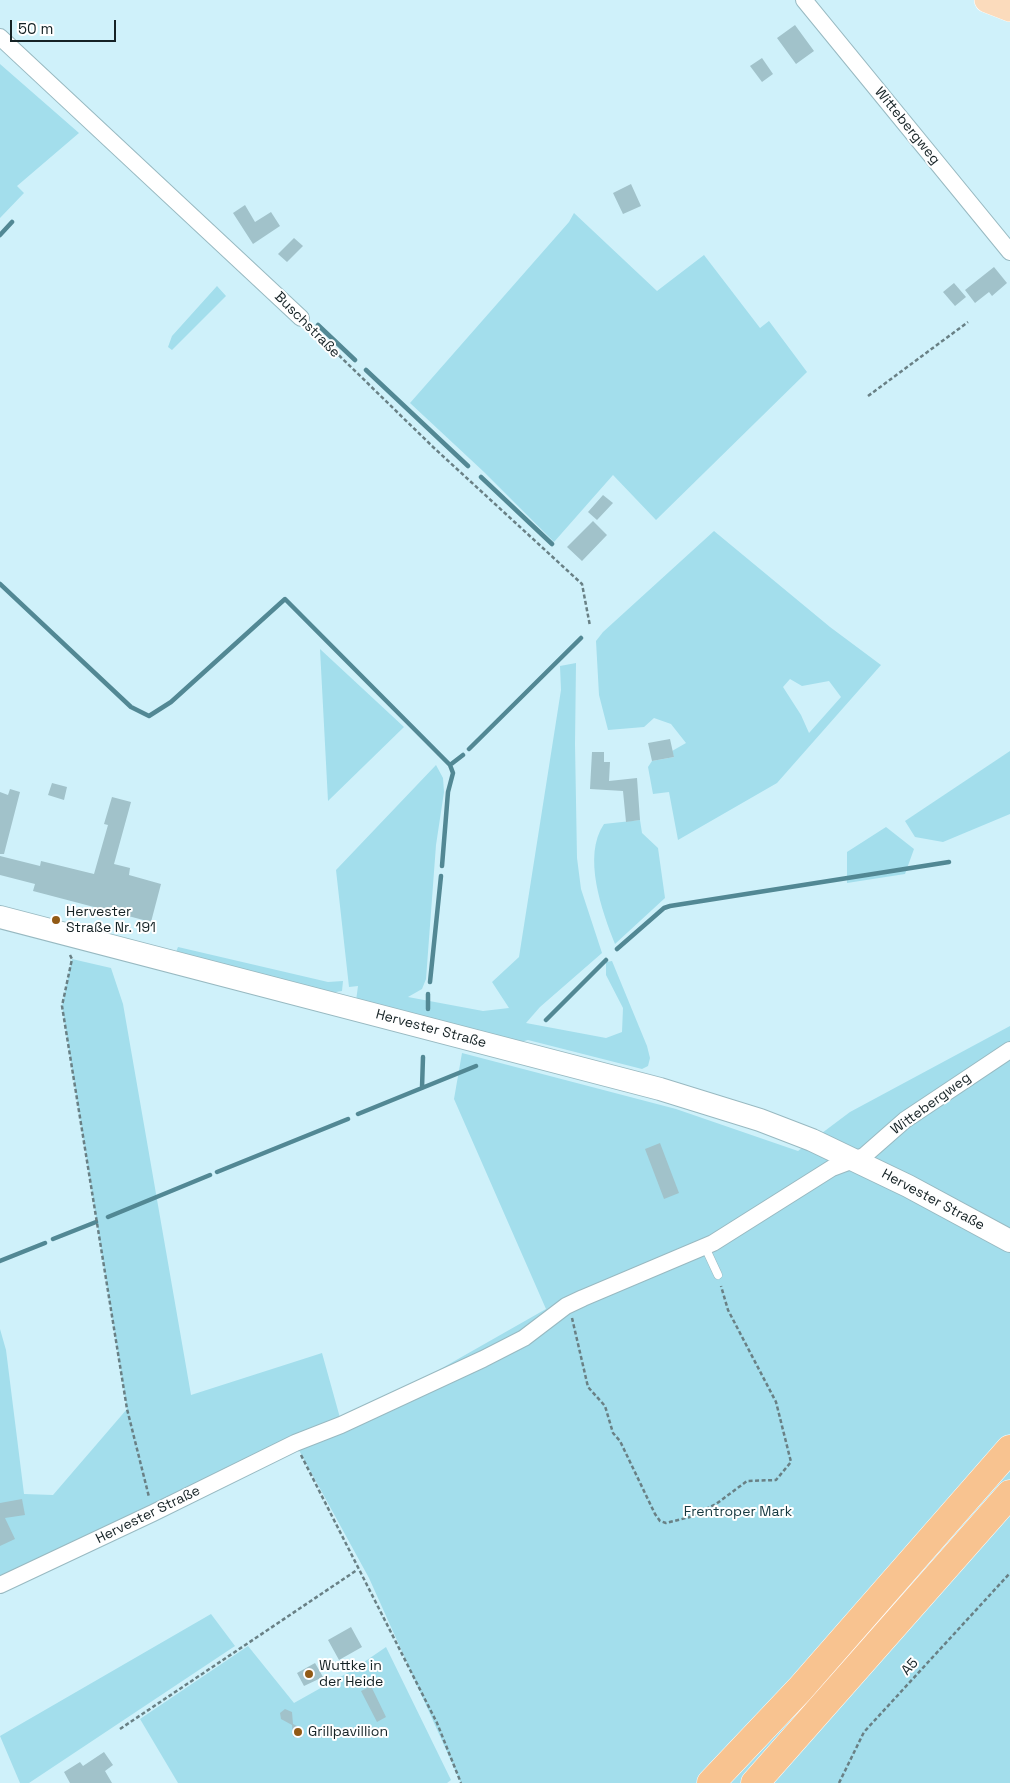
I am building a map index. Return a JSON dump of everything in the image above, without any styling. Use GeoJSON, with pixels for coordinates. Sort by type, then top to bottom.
{"type":"FeatureCollection","features":[{"type":"Feature","properties":{"kind":"highway"},"geometry":{"type":"LineString","coordinates":[[712,1783],[800,1689],[1010,1449]]}},
{"type":"Feature","properties":{"kind":"highway"},"geometry":{"type":"LineString","coordinates":[[755,1783],[1010,1494]]}},
{"type":"Feature","properties":{"kind":"main road"},"geometry":{"type":"LineString","coordinates":[[987,0],[1010,8]]}},
{"type":"Feature","properties":{"kind":"main road","name":"Hervester Straße"},"geometry":{"type":"LineString","coordinates":[[0,917],[660,1089],[760,1120],[856,1160],[1010,1241]]}},
{"type":"Feature","properties":{"kind":"street","name":"Wittebergweg"},"geometry":{"type":"LineString","coordinates":[[804,0],[1010,252]]}},
{"type":"Feature","properties":{"kind":"street","name":"Buschstraße"},"geometry":{"type":"LineString","coordinates":[[0,37],[301,318]]}},
{"type":"Feature","properties":{"kind":"street","name":"Wittebergweg"},"geometry":{"type":"LineString","coordinates":[[856,1160],[864,1156],[904,1120],[1010,1050]]}},
{"type":"Feature","properties":{"kind":"street","name":"Hervester Straße"},"geometry":{"type":"LineString","coordinates":[[0,1585],[153,1514],[295,1443],[341,1425],[483,1360],[524,1338],[566,1306],[706,1247],[832,1168],[856,1160]]}},
{"type":"Feature","properties":{"kind":"lane"},"geometry":{"type":"LineString","coordinates":[[706,1247],[718,1275]]}},
{"type":"Feature","properties":{"kind":"path","name":"Buschstraße"},"geometry":{"type":"LineString","coordinates":[[301,318],[376,393],[582,584],[590,626]]}},
{"type":"Feature","properties":{"kind":"path"},"geometry":{"type":"LineString","coordinates":[[868,396],[968,322]]}},
{"type":"Feature","properties":{"kind":"path"},"geometry":{"type":"LineString","coordinates":[[62,952],[79,955]]}},
{"type":"Feature","properties":{"kind":"path"},"geometry":{"type":"LineString","coordinates":[[70,953],[72,959],[62,1006],[127,1409],[153,1514]]}},
{"type":"Feature","properties":{"kind":"path"},"geometry":{"type":"LineString","coordinates":[[566,1306],[574,1322],[588,1387],[605,1406],[613,1433],[620,1441],[660,1521],[666,1523],[690,1517],[716,1504],[747,1481],[776,1480],[791,1462],[776,1402],[728,1310],[718,1275]]}},
{"type":"Feature","properties":{"kind":"path"},"geometry":{"type":"LineString","coordinates":[[295,1443],[357,1570],[437,1723],[461,1783]]}},
{"type":"Feature","properties":{"kind":"path"},"geometry":{"type":"LineString","coordinates":[[120,1729],[357,1570]]}},
{"type":"Feature","properties":{"kind":"path","name":"A5"},"geometry":{"type":"LineString","coordinates":[[839,1783],[864,1732],[1010,1573]]}},
{"type":"Feature","properties":{"kind":"green space"},"geometry":{"type":"Polygon","coordinates":[[[0,64],[79,133],[17,186],[24,193],[0,218],[0,64]]]}},
{"type":"Feature","properties":{"kind":"green space"},"geometry":{"type":"Polygon","coordinates":[[[574,213],[657,291],[704,255],[760,328],[769,321],[807,372],[656,520],[613,475],[554,542],[484,472],[410,403],[569,222],[574,213]]]}},
{"type":"Feature","properties":{"kind":"green space"},"geometry":{"type":"Polygon","coordinates":[[[217,286],[226,296],[172,350],[168,347],[172,336],[217,286]]]}},
{"type":"Feature","properties":{"kind":"green space"},"geometry":{"type":"Polygon","coordinates":[[[714,531],[830,627],[881,665],[777,783],[678,840],[669,792],[653,794],[648,767],[652,761],[674,757],[672,751],[686,743],[671,724],[654,718],[644,727],[608,730],[599,695],[596,641],[603,632],[714,531]],[[790,679],[783,687],[801,715],[809,733],[841,697],[829,681],[802,686],[790,679]]]}},
{"type":"Feature","properties":{"kind":"green space"},"geometry":{"type":"Polygon","coordinates":[[[320,649],[404,727],[328,801],[320,649]]]}},
{"type":"Feature","properties":{"kind":"green space"},"geometry":{"type":"Polygon","coordinates":[[[576,663],[577,858],[581,889],[602,953],[540,1007],[526,1023],[606,1038],[622,1032],[623,1008],[606,975],[606,962],[612,961],[647,1046],[650,1058],[648,1066],[642,1069],[528,1040],[517,1043],[356,1001],[358,986],[349,987],[336,870],[436,765],[443,778],[444,792],[436,845],[426,979],[422,989],[408,997],[483,1011],[509,1008],[492,982],[519,957],[561,690],[560,666],[576,663]]]}},
{"type":"Feature","properties":{"kind":"green space"},"geometry":{"type":"Polygon","coordinates":[[[1010,751],[1010,814],[943,842],[915,837],[905,821],[1010,751]]]}},
{"type":"Feature","properties":{"kind":"green space"},"geometry":{"type":"Polygon","coordinates":[[[640,820],[642,833],[658,848],[665,898],[615,944],[596,884],[594,867],[598,837],[604,824],[640,820]]]}},
{"type":"Feature","properties":{"kind":"green space"},"geometry":{"type":"Polygon","coordinates":[[[886,827],[914,849],[905,874],[847,883],[847,852],[886,827]]]}},
{"type":"Feature","properties":{"kind":"green space"},"geometry":{"type":"Polygon","coordinates":[[[178,947],[328,982],[343,981],[342,991],[330,993],[176,952],[178,947]]]}},
{"type":"Feature","properties":{"kind":"green space","name":"Frentroper Mark"},"geometry":{"type":"Polygon","coordinates":[[[72,959],[111,968],[123,1004],[191,1395],[322,1353],[342,1425],[546,1309],[454,1099],[462,1053],[676,1109],[798,1151],[850,1112],[1010,1026],[1010,1783],[461,1783],[369,1578],[295,1443],[0,1585],[0,1329],[6,1350],[24,1494],[53,1495],[127,1409],[62,1006],[72,959]]]}},
{"type":"Feature","properties":{"kind":"green space"},"geometry":{"type":"Polygon","coordinates":[[[211,1614],[235,1646],[29,1783],[20,1783],[0,1736],[211,1614]]]}},
{"type":"Feature","properties":{"kind":"green space"},"geometry":{"type":"Polygon","coordinates":[[[248,1646],[294,1703],[351,1671],[386,1647],[451,1780],[447,1783],[178,1783],[140,1719],[248,1646]]]}},
{"type":"Feature","properties":{"kind":"building"},"geometry":{"type":"Polygon","coordinates":[[[795,25],[814,51],[796,64],[777,38],[795,25]]]}},
{"type":"Feature","properties":{"kind":"building"},"geometry":{"type":"Polygon","coordinates":[[[762,58],[773,74],[762,82],[750,66],[762,58]]]}},
{"type":"Feature","properties":{"kind":"building"},"geometry":{"type":"Polygon","coordinates":[[[631,184],[641,206],[623,214],[613,193],[631,184]]]}},
{"type":"Feature","properties":{"kind":"building"},"geometry":{"type":"Polygon","coordinates":[[[245,205],[255,222],[271,212],[280,226],[253,244],[233,213],[245,205]]]}},
{"type":"Feature","properties":{"kind":"building"},"geometry":{"type":"Polygon","coordinates":[[[294,238],[303,246],[287,262],[278,254],[294,238]]]}},
{"type":"Feature","properties":{"kind":"building"},"geometry":{"type":"Polygon","coordinates":[[[994,267],[1007,283],[992,296],[989,292],[975,303],[965,290],[994,267]]]}},
{"type":"Feature","properties":{"kind":"building"},"geometry":{"type":"Polygon","coordinates":[[[954,283],[966,297],[955,306],[943,292],[954,283]]]}},
{"type":"Feature","properties":{"kind":"building"},"geometry":{"type":"Polygon","coordinates":[[[603,495],[613,503],[597,520],[588,512],[603,495]]]}},
{"type":"Feature","properties":{"kind":"building"},"geometry":{"type":"Polygon","coordinates":[[[593,521],[607,535],[582,561],[567,547],[593,521]]]}},
{"type":"Feature","properties":{"kind":"building"},"geometry":{"type":"Polygon","coordinates":[[[670,739],[674,757],[652,761],[648,743],[670,739]]]}},
{"type":"Feature","properties":{"kind":"building"},"geometry":{"type":"Polygon","coordinates":[[[592,752],[604,752],[604,762],[610,762],[609,781],[637,778],[640,820],[626,822],[623,791],[590,789],[592,752]]]}},
{"type":"Feature","properties":{"kind":"building"},"geometry":{"type":"Polygon","coordinates":[[[52,783],[67,787],[64,800],[48,795],[52,783]]]}},
{"type":"Feature","properties":{"kind":"building"},"geometry":{"type":"Polygon","coordinates":[[[10,789],[20,792],[4,854],[0,854],[0,792],[8,795],[10,789]]]}},
{"type":"Feature","properties":{"kind":"building"},"geometry":{"type":"Polygon","coordinates":[[[112,797],[131,802],[114,864],[130,868],[129,875],[161,884],[151,922],[33,891],[35,884],[0,875],[0,856],[40,866],[41,861],[94,874],[108,825],[104,824],[112,797]]]}},
{"type":"Feature","properties":{"kind":"building"},"geometry":{"type":"Polygon","coordinates":[[[660,1143],[679,1193],[664,1199],[645,1149],[660,1143]]]}},
{"type":"Feature","properties":{"kind":"building"},"geometry":{"type":"Polygon","coordinates":[[[22,1499],[25,1515],[5,1518],[15,1539],[0,1546],[0,1503],[22,1499]]]}},
{"type":"Feature","properties":{"kind":"building"},"geometry":{"type":"Polygon","coordinates":[[[351,1627],[362,1647],[339,1660],[328,1640],[351,1627]]]}},
{"type":"Feature","properties":{"kind":"building","name":"Wuttke in der Heide"},"geometry":{"type":"Polygon","coordinates":[[[315,1663],[323,1677],[304,1686],[297,1673],[315,1663]]]}},
{"type":"Feature","properties":{"kind":"building"},"geometry":{"type":"Polygon","coordinates":[[[371,1686],[386,1717],[377,1722],[361,1691],[371,1686]]]}},
{"type":"Feature","properties":{"kind":"building"},"geometry":{"type":"Polygon","coordinates":[[[285,1709],[292,1712],[293,1724],[303,1729],[304,1733],[301,1738],[293,1737],[292,1725],[281,1719],[280,1713],[285,1709]]]}},
{"type":"Feature","properties":{"kind":"building"},"geometry":{"type":"Polygon","coordinates":[[[104,1752],[113,1765],[105,1771],[112,1783],[70,1783],[64,1772],[80,1762],[83,1766],[104,1752]]]}},
{"type":"Feature","properties":{"kind":"waterway"},"geometry":{"type":"LineString","coordinates":[[0,235],[12,222]]}},
{"type":"Feature","properties":{"kind":"waterway"},"geometry":{"type":"LineString","coordinates":[[318,325],[355,360]]}},
{"type":"Feature","properties":{"kind":"waterway"},"geometry":{"type":"LineString","coordinates":[[366,370],[468,466]]}},
{"type":"Feature","properties":{"kind":"waterway"},"geometry":{"type":"LineString","coordinates":[[481,477],[552,544]]}},
{"type":"Feature","properties":{"kind":"waterway"},"geometry":{"type":"LineString","coordinates":[[0,584],[131,707],[149,716],[171,702],[285,599],[450,765],[453,773],[448,792],[442,866]]}},
{"type":"Feature","properties":{"kind":"waterway"},"geometry":{"type":"LineString","coordinates":[[469,749],[581,638]]}},
{"type":"Feature","properties":{"kind":"waterway"},"geometry":{"type":"LineString","coordinates":[[450,765],[463,755]]}},
{"type":"Feature","properties":{"kind":"waterway"},"geometry":{"type":"LineString","coordinates":[[617,949],[664,908],[670,906],[949,862]]}},
{"type":"Feature","properties":{"kind":"waterway"},"geometry":{"type":"LineString","coordinates":[[430,982],[441,876]]}},
{"type":"Feature","properties":{"kind":"waterway"},"geometry":{"type":"LineString","coordinates":[[546,1020],[606,960]]}},
{"type":"Feature","properties":{"kind":"waterway"},"geometry":{"type":"LineString","coordinates":[[428,994],[428,1009]]}},
{"type":"Feature","properties":{"kind":"waterway"},"geometry":{"type":"LineString","coordinates":[[422,1088],[423,1057]]}},
{"type":"Feature","properties":{"kind":"waterway"},"geometry":{"type":"LineString","coordinates":[[358,1114],[476,1066]]}},
{"type":"Feature","properties":{"kind":"waterway"},"geometry":{"type":"LineString","coordinates":[[217,1172],[348,1119]]}},
{"type":"Feature","properties":{"kind":"waterway"},"geometry":{"type":"LineString","coordinates":[[108,1217],[210,1175]]}},
{"type":"Feature","properties":{"kind":"waterway"},"geometry":{"type":"LineString","coordinates":[[53,1239],[96,1222]]}},
{"type":"Feature","properties":{"kind":"waterway"},"geometry":{"type":"LineString","coordinates":[[0,1261],[45,1243]]}},
{"type":"Feature","properties":{"kind":"place","name":"Hervester Straße Nr. 191"},"geometry":{"type":"Point","coordinates":[56,920]}},
{"type":"Feature","properties":{"kind":"place","name":"Wuttke in der Heide"},"geometry":{"type":"Point","coordinates":[309,1674]}},
{"type":"Feature","properties":{"kind":"place","name":"Grillpavillion"},"geometry":{"type":"Point","coordinates":[298,1732]}}]}
